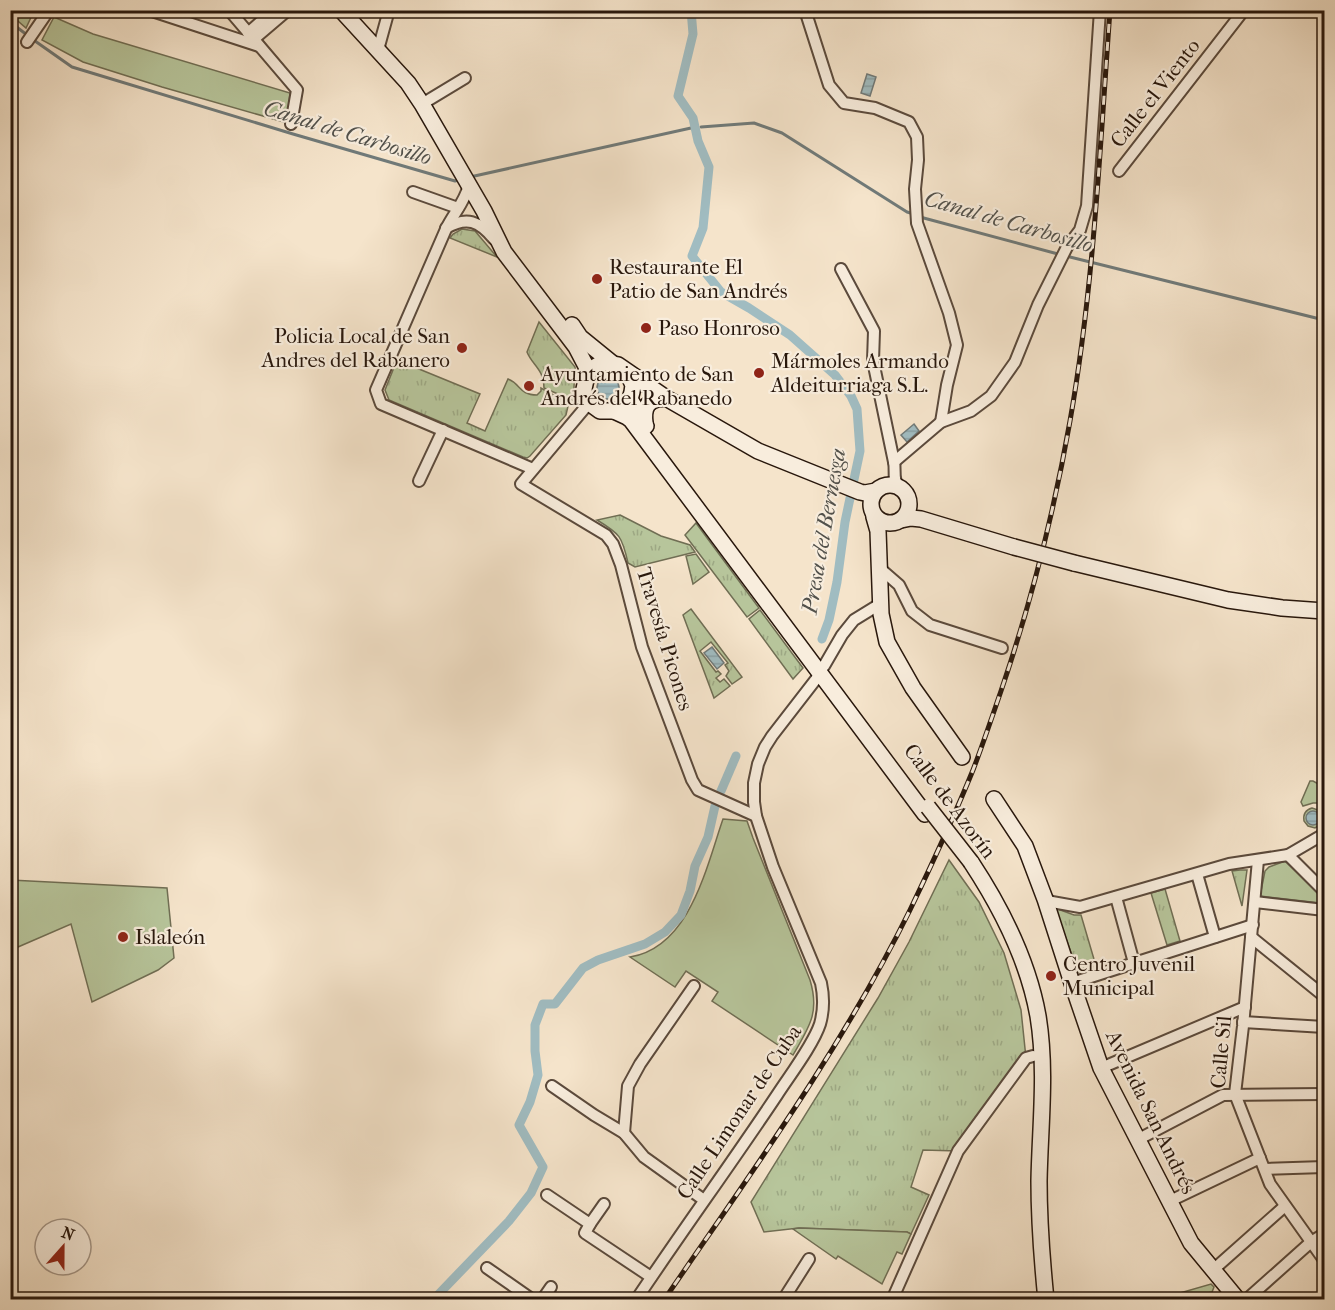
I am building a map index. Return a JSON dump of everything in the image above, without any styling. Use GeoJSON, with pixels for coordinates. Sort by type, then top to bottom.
{"type":"FeatureCollection","features":[{"type":"Feature","properties":{"kind":"main road"},"geometry":{"type":"LineString","coordinates":[[341,10],[408,83],[484,211],[504,252],[583,359],[587,375]]}},
{"type":"Feature","properties":{"kind":"main road"},"geometry":{"type":"LineString","coordinates":[[484,211],[580,337],[612,363]]}},
{"type":"Feature","properties":{"kind":"main road"},"geometry":{"type":"LineString","coordinates":[[627,372],[633,385],[633,392],[621,409],[600,411],[589,403],[584,382],[591,369],[605,363],[618,365],[666,398],[758,451],[854,490],[865,493],[905,493],[913,511],[921,519]]}},
{"type":"Feature","properties":{"kind":"main road"},"geometry":{"type":"LineString","coordinates":[[630,399],[644,393],[666,398]]}},
{"type":"Feature","properties":{"kind":"main road"},"geometry":{"type":"LineString","coordinates":[[645,423],[644,415],[648,404],[657,398],[666,398]]}},
{"type":"Feature","properties":{"kind":"main road","name":"Calle de Azorín"},"geometry":{"type":"LineString","coordinates":[[630,399],[637,413],[822,670]]}},
{"type":"Feature","properties":{"kind":"main road","name":"Calle de Azorín"},"geometry":{"type":"LineString","coordinates":[[614,411],[631,420],[968,866],[992,894],[1007,923],[1020,951],[1038,1016],[1043,1084],[1039,1183],[1040,1234],[1046,1299]]}},
{"type":"Feature","properties":{"kind":"main road"},"geometry":{"type":"LineString","coordinates":[[883,494],[881,522],[898,522],[907,513],[909,501]]}},
{"type":"Feature","properties":{"kind":"main road"},"geometry":{"type":"LineString","coordinates":[[883,494],[877,523],[880,604],[886,642],[913,688],[962,757]]}},
{"type":"Feature","properties":{"kind":"main road"},"geometry":{"type":"LineString","coordinates":[[878,539],[886,528],[898,522],[911,518],[921,519],[1074,563],[1228,600],[1282,608],[1324,610]]}},
{"type":"Feature","properties":{"kind":"main road","name":"Avenida San Andrés"},"geometry":{"type":"LineString","coordinates":[[994,799],[1025,846],[1101,1068],[1191,1243],[1238,1299]]}},
{"type":"Feature","properties":{"kind":"main road","name":"Calle de Azorín"},"geometry":{"type":"LineString","coordinates":[[968,866],[1010,948],[1028,1013],[1033,1056],[1030,1189],[1031,1250],[1036,1299]]}},
{"type":"Feature","properties":{"kind":"street"},"geometry":{"type":"LineString","coordinates":[[149,10],[254,39]]}},
{"type":"Feature","properties":{"kind":"street"},"geometry":{"type":"LineString","coordinates":[[229,10],[297,90],[291,124]]}},
{"type":"Feature","properties":{"kind":"street"},"geometry":{"type":"LineString","coordinates":[[254,39],[274,10]]}},
{"type":"Feature","properties":{"kind":"street"},"geometry":{"type":"LineString","coordinates":[[254,39],[288,10]]}},
{"type":"Feature","properties":{"kind":"street"},"geometry":{"type":"LineString","coordinates":[[378,50],[389,10]]}},
{"type":"Feature","properties":{"kind":"street"},"geometry":{"type":"LineString","coordinates":[[805,10],[828,85],[844,103],[875,108],[909,122],[917,137],[918,160],[915,189],[917,223],[950,313],[957,345],[941,422]]}},
{"type":"Feature","properties":{"kind":"street"},"geometry":{"type":"LineString","coordinates":[[894,462],[941,422],[971,411],[991,396],[1015,362],[1038,305],[1067,247],[1080,230],[1087,206],[1100,10]]}},
{"type":"Feature","properties":{"kind":"street","name":"Calle el Viento"},"geometry":{"type":"LineString","coordinates":[[1119,171],[1244,10]]}},
{"type":"Feature","properties":{"kind":"street"},"geometry":{"type":"LineString","coordinates":[[27,42],[47,12]]}},
{"type":"Feature","properties":{"kind":"street"},"geometry":{"type":"LineString","coordinates":[[422,104],[465,78]]}},
{"type":"Feature","properties":{"kind":"street"},"geometry":{"type":"LineString","coordinates":[[466,181],[463,202],[446,229],[376,390],[381,404],[533,469],[589,403]]}},
{"type":"Feature","properties":{"kind":"street"},"geometry":{"type":"LineString","coordinates":[[413,192],[458,208]]}},
{"type":"Feature","properties":{"kind":"street"},"geometry":{"type":"LineString","coordinates":[[446,229],[459,222],[474,222],[490,235],[504,252]]}},
{"type":"Feature","properties":{"kind":"street"},"geometry":{"type":"LineString","coordinates":[[841,269],[874,331],[873,361],[895,470],[883,494]]}},
{"type":"Feature","properties":{"kind":"street"},"geometry":{"type":"LineString","coordinates":[[419,481],[443,430]]}},
{"type":"Feature","properties":{"kind":"street","name":"Travesía Picones"},"geometry":{"type":"LineString","coordinates":[[533,469],[521,484],[606,535],[613,544],[621,565],[642,647],[692,780],[698,790],[756,816]]}},
{"type":"Feature","properties":{"kind":"street"},"geometry":{"type":"LineString","coordinates":[[879,570],[899,585],[912,611],[930,625],[1002,648]]}},
{"type":"Feature","properties":{"kind":"street","name":"Calle Limonar de Cuba"},"geometry":{"type":"LineString","coordinates":[[636,1299],[760,1120],[812,1041],[819,1026],[824,996],[821,983],[773,867],[756,816],[754,783],[765,747],[822,670],[842,635],[854,620],[880,604]]}},
{"type":"Feature","properties":{"kind":"street"},"geometry":{"type":"LineString","coordinates":[[1045,899],[1080,907],[1229,864],[1288,855],[1324,834]]}},
{"type":"Feature","properties":{"kind":"street"},"geometry":{"type":"LineString","coordinates":[[1288,855],[1324,891]]}},
{"type":"Feature","properties":{"kind":"street","name":"Calle Sil"},"geometry":{"type":"LineString","coordinates":[[1258,860],[1235,1094],[1270,1184],[1324,1260]]}},
{"type":"Feature","properties":{"kind":"street"},"geometry":{"type":"LineString","coordinates":[[1197,874],[1215,937]]}},
{"type":"Feature","properties":{"kind":"street"},"geometry":{"type":"LineString","coordinates":[[1116,897],[1134,963]]}},
{"type":"Feature","properties":{"kind":"street"},"geometry":{"type":"LineString","coordinates":[[1255,902],[1324,910]]}},
{"type":"Feature","properties":{"kind":"street"},"geometry":{"type":"LineString","coordinates":[[1072,983],[1253,926]]}},
{"type":"Feature","properties":{"kind":"street"},"geometry":{"type":"LineString","coordinates":[[1251,937],[1324,996]]}},
{"type":"Feature","properties":{"kind":"street"},"geometry":{"type":"LineString","coordinates":[[624,1133],[628,1086],[640,1064],[694,986]]}},
{"type":"Feature","properties":{"kind":"street"},"geometry":{"type":"LineString","coordinates":[[1101,1068],[1245,1007]]}},
{"type":"Feature","properties":{"kind":"street"},"geometry":{"type":"LineString","coordinates":[[1243,1022],[1324,1027]]}},
{"type":"Feature","properties":{"kind":"street"},"geometry":{"type":"LineString","coordinates":[[892,1299],[958,1151],[1026,1058],[1033,1056]]}},
{"type":"Feature","properties":{"kind":"street"},"geometry":{"type":"LineString","coordinates":[[552,1086],[624,1133],[644,1158],[704,1200]]}},
{"type":"Feature","properties":{"kind":"street"},"geometry":{"type":"LineString","coordinates":[[1139,1139],[1224,1095],[1324,1094]]}},
{"type":"Feature","properties":{"kind":"street"},"geometry":{"type":"LineString","coordinates":[[1170,1201],[1262,1164],[1324,1167]]}},
{"type":"Feature","properties":{"kind":"street"},"geometry":{"type":"LineString","coordinates":[[547,1195],[591,1224]]}},
{"type":"Feature","properties":{"kind":"street"},"geometry":{"type":"LineString","coordinates":[[604,1204],[585,1233],[651,1277]]}},
{"type":"Feature","properties":{"kind":"street"},"geometry":{"type":"LineString","coordinates":[[1213,1270],[1285,1206]]}},
{"type":"Feature","properties":{"kind":"street"},"geometry":{"type":"LineString","coordinates":[[1246,1299],[1311,1242],[1324,1234]]}},
{"type":"Feature","properties":{"kind":"street"},"geometry":{"type":"LineString","coordinates":[[783,1299],[809,1259]]}},
{"type":"Feature","properties":{"kind":"street"},"geometry":{"type":"LineString","coordinates":[[487,1268],[533,1299]]}},
{"type":"Feature","properties":{"kind":"street"},"geometry":{"type":"LineString","coordinates":[[542,1299],[550,1287]]}},
{"type":"Feature","properties":{"kind":"green space"},"geometry":{"type":"Polygon","coordinates":[[[10,11],[34,11],[26,28],[11,15],[10,11]]]}},
{"type":"Feature","properties":{"kind":"green space"},"geometry":{"type":"Polygon","coordinates":[[[54,17],[93,34],[290,93],[284,122],[83,62],[42,40],[54,17]]]}},
{"type":"Feature","properties":{"kind":"green space"},"geometry":{"type":"Polygon","coordinates":[[[462,229],[475,231],[497,257],[450,238],[462,229]]]}},
{"type":"Feature","properties":{"kind":"green space"},"geometry":{"type":"Polygon","coordinates":[[[539,322],[575,367],[574,401],[544,388],[542,376],[527,352],[539,322]]]}},
{"type":"Feature","properties":{"kind":"green space"},"geometry":{"type":"Polygon","coordinates":[[[397,360],[480,394],[467,423],[485,431],[508,379],[531,395],[537,395],[541,388],[566,402],[568,406],[566,415],[530,456],[523,457],[389,400],[385,390],[397,360]]]}},
{"type":"Feature","properties":{"kind":"green space"},"geometry":{"type":"Polygon","coordinates":[[[620,515],[661,536],[690,545],[695,552],[635,567],[628,563],[619,537],[597,520],[620,515]]]}},
{"type":"Feature","properties":{"kind":"green space"},"geometry":{"type":"Polygon","coordinates":[[[696,523],[759,608],[747,617],[685,535],[696,523]]]}},
{"type":"Feature","properties":{"kind":"green space"},"geometry":{"type":"Polygon","coordinates":[[[696,554],[709,572],[693,584],[686,556],[696,554]]]}},
{"type":"Feature","properties":{"kind":"green space"},"geometry":{"type":"Polygon","coordinates":[[[691,609],[742,677],[732,684],[726,676],[729,671],[725,665],[728,663],[711,642],[700,651],[716,672],[721,674],[716,678],[720,682],[724,679],[730,686],[714,698],[683,615],[691,609]]]}},
{"type":"Feature","properties":{"kind":"green space"},"geometry":{"type":"Polygon","coordinates":[[[760,610],[803,668],[793,679],[749,619],[760,610]]]}},
{"type":"Feature","properties":{"kind":"green space"},"geometry":{"type":"Polygon","coordinates":[[[1310,781],[1324,787],[1324,797],[1319,803],[1303,806],[1301,802],[1310,781]]]}},
{"type":"Feature","properties":{"kind":"green space"},"geometry":{"type":"Polygon","coordinates":[[[1312,808],[1321,811],[1324,816],[1323,823],[1315,828],[1308,826],[1304,821],[1305,813],[1312,808]]]}},
{"type":"Feature","properties":{"kind":"green space"},"geometry":{"type":"Polygon","coordinates":[[[723,819],[747,821],[810,980],[814,1002],[813,1011],[808,1028],[793,1055],[712,1001],[718,992],[686,971],[675,987],[630,957],[651,950],[667,938],[681,922],[702,882],[723,819]]]}},
{"type":"Feature","properties":{"kind":"green space"},"geometry":{"type":"Polygon","coordinates":[[[949,860],[979,902],[1004,953],[1021,1010],[1026,1058],[958,1151],[923,1150],[911,1187],[929,1195],[911,1234],[799,1228],[764,1232],[751,1202],[878,998],[909,942],[949,860]]]}},
{"type":"Feature","properties":{"kind":"green space"},"geometry":{"type":"Polygon","coordinates":[[[1285,861],[1323,897],[1320,903],[1260,896],[1265,871],[1285,861]]]}},
{"type":"Feature","properties":{"kind":"green space"},"geometry":{"type":"Polygon","coordinates":[[[1247,870],[1242,906],[1232,871],[1247,870]]]}},
{"type":"Feature","properties":{"kind":"green space","name":"Islaleón"},"geometry":{"type":"Polygon","coordinates":[[[10,880],[167,888],[174,958],[158,970],[92,1002],[71,924],[11,950],[10,880]]]}},
{"type":"Feature","properties":{"kind":"green space"},"geometry":{"type":"Polygon","coordinates":[[[1165,889],[1180,941],[1167,945],[1151,893],[1165,889]]]}},
{"type":"Feature","properties":{"kind":"green space"},"geometry":{"type":"Polygon","coordinates":[[[1055,908],[1074,915],[1081,915],[1096,966],[1078,972],[1055,908]]]}},
{"type":"Feature","properties":{"kind":"green space"},"geometry":{"type":"Polygon","coordinates":[[[793,1229],[911,1234],[902,1254],[897,1252],[882,1284],[838,1256],[836,1259],[793,1229]]]}},
{"type":"Feature","properties":{"kind":"green space"},"geometry":{"type":"Polygon","coordinates":[[[1211,1284],[1214,1287],[1212,1292],[1183,1299],[1173,1295],[1211,1284]]]}},
{"type":"Feature","properties":{"kind":"water"},"geometry":{"type":"Polygon","coordinates":[[[867,74],[876,77],[870,96],[861,93],[867,74]]]}},
{"type":"Feature","properties":{"kind":"water"},"geometry":{"type":"Polygon","coordinates":[[[608,377],[616,380],[619,388],[616,396],[608,399],[600,396],[597,388],[600,380],[608,377]]]}},
{"type":"Feature","properties":{"kind":"water"},"geometry":{"type":"Polygon","coordinates":[[[914,424],[919,431],[907,442],[901,435],[914,424]]]}},
{"type":"Feature","properties":{"kind":"water"},"geometry":{"type":"Polygon","coordinates":[[[712,647],[724,663],[717,669],[704,653],[712,647]]]}},
{"type":"Feature","properties":{"kind":"water"},"geometry":{"type":"Polygon","coordinates":[[[1310,811],[1316,811],[1320,818],[1316,825],[1310,825],[1306,821],[1306,815],[1310,811]]]}},
{"type":"Feature","properties":{"kind":"waterway","name":"Presa del Bernesga"},"geometry":{"type":"LineString","coordinates":[[691,10],[693,34],[678,96],[693,118],[698,141],[709,167],[703,228],[692,256],[721,292],[790,335],[835,375],[851,396],[857,409],[860,451],[845,522],[837,582],[829,620],[822,639]]}},
{"type":"Feature","properties":{"kind":"waterway","name":"Canal de Carbosillo"},"geometry":{"type":"LineString","coordinates":[[10,22],[72,67],[455,181],[461,179]]}},
{"type":"Feature","properties":{"kind":"waterway","name":"Canal de Carbosillo"},"geometry":{"type":"LineString","coordinates":[[701,127],[754,123],[782,133],[907,212],[914,214]]}},
{"type":"Feature","properties":{"kind":"waterway","name":"Canal de Carbosillo"},"geometry":{"type":"LineString","coordinates":[[470,177],[691,128]]}},
{"type":"Feature","properties":{"kind":"waterway","name":"Canal de Carbosillo"},"geometry":{"type":"LineString","coordinates":[[920,217],[1324,320]]}},
{"type":"Feature","properties":{"kind":"waterway","name":"Presa del Bernesga"},"geometry":{"type":"LineString","coordinates":[[721,791],[736,756]]}},
{"type":"Feature","properties":{"kind":"waterway","name":"Presa del Bernesga"},"geometry":{"type":"LineString","coordinates":[[433,1300],[509,1221],[531,1193],[543,1167],[519,1125],[530,1102],[538,1075],[535,1025],[543,1004],[555,1004],[583,968],[598,960],[645,944],[665,932],[681,915],[690,891],[695,866],[708,837],[715,806]]}},
{"type":"Feature","properties":{"kind":"railway"},"geometry":{"type":"LineString","coordinates":[[664,1300],[794,1109],[855,1011],[910,910],[951,823],[991,721],[1041,557],[1070,421],[1091,267],[1110,10]]}},
{"type":"Feature","properties":{"kind":"place","name":"Restaurante El Patio de San Andrés"},"geometry":{"type":"Point","coordinates":[597,279]}},
{"type":"Feature","properties":{"kind":"place","name":"Paso Honroso"},"geometry":{"type":"Point","coordinates":[646,328]}},
{"type":"Feature","properties":{"kind":"place","name":"Policia Local de San Andres del Rabanero"},"geometry":{"type":"Point","coordinates":[462,348]}},
{"type":"Feature","properties":{"kind":"place","name":"Mármoles Armando Aldeiturriaga S.L."},"geometry":{"type":"Point","coordinates":[759,373]}},
{"type":"Feature","properties":{"kind":"place","name":"Ayuntamiento de San Andrés del Rabanedo"},"geometry":{"type":"Point","coordinates":[529,386]}},
{"type":"Feature","properties":{"kind":"place","name":"Islaleón"},"geometry":{"type":"Point","coordinates":[123,937]}},
{"type":"Feature","properties":{"kind":"place","name":"Centro Juvenil Municipal"},"geometry":{"type":"Point","coordinates":[1051,976]}}]}
